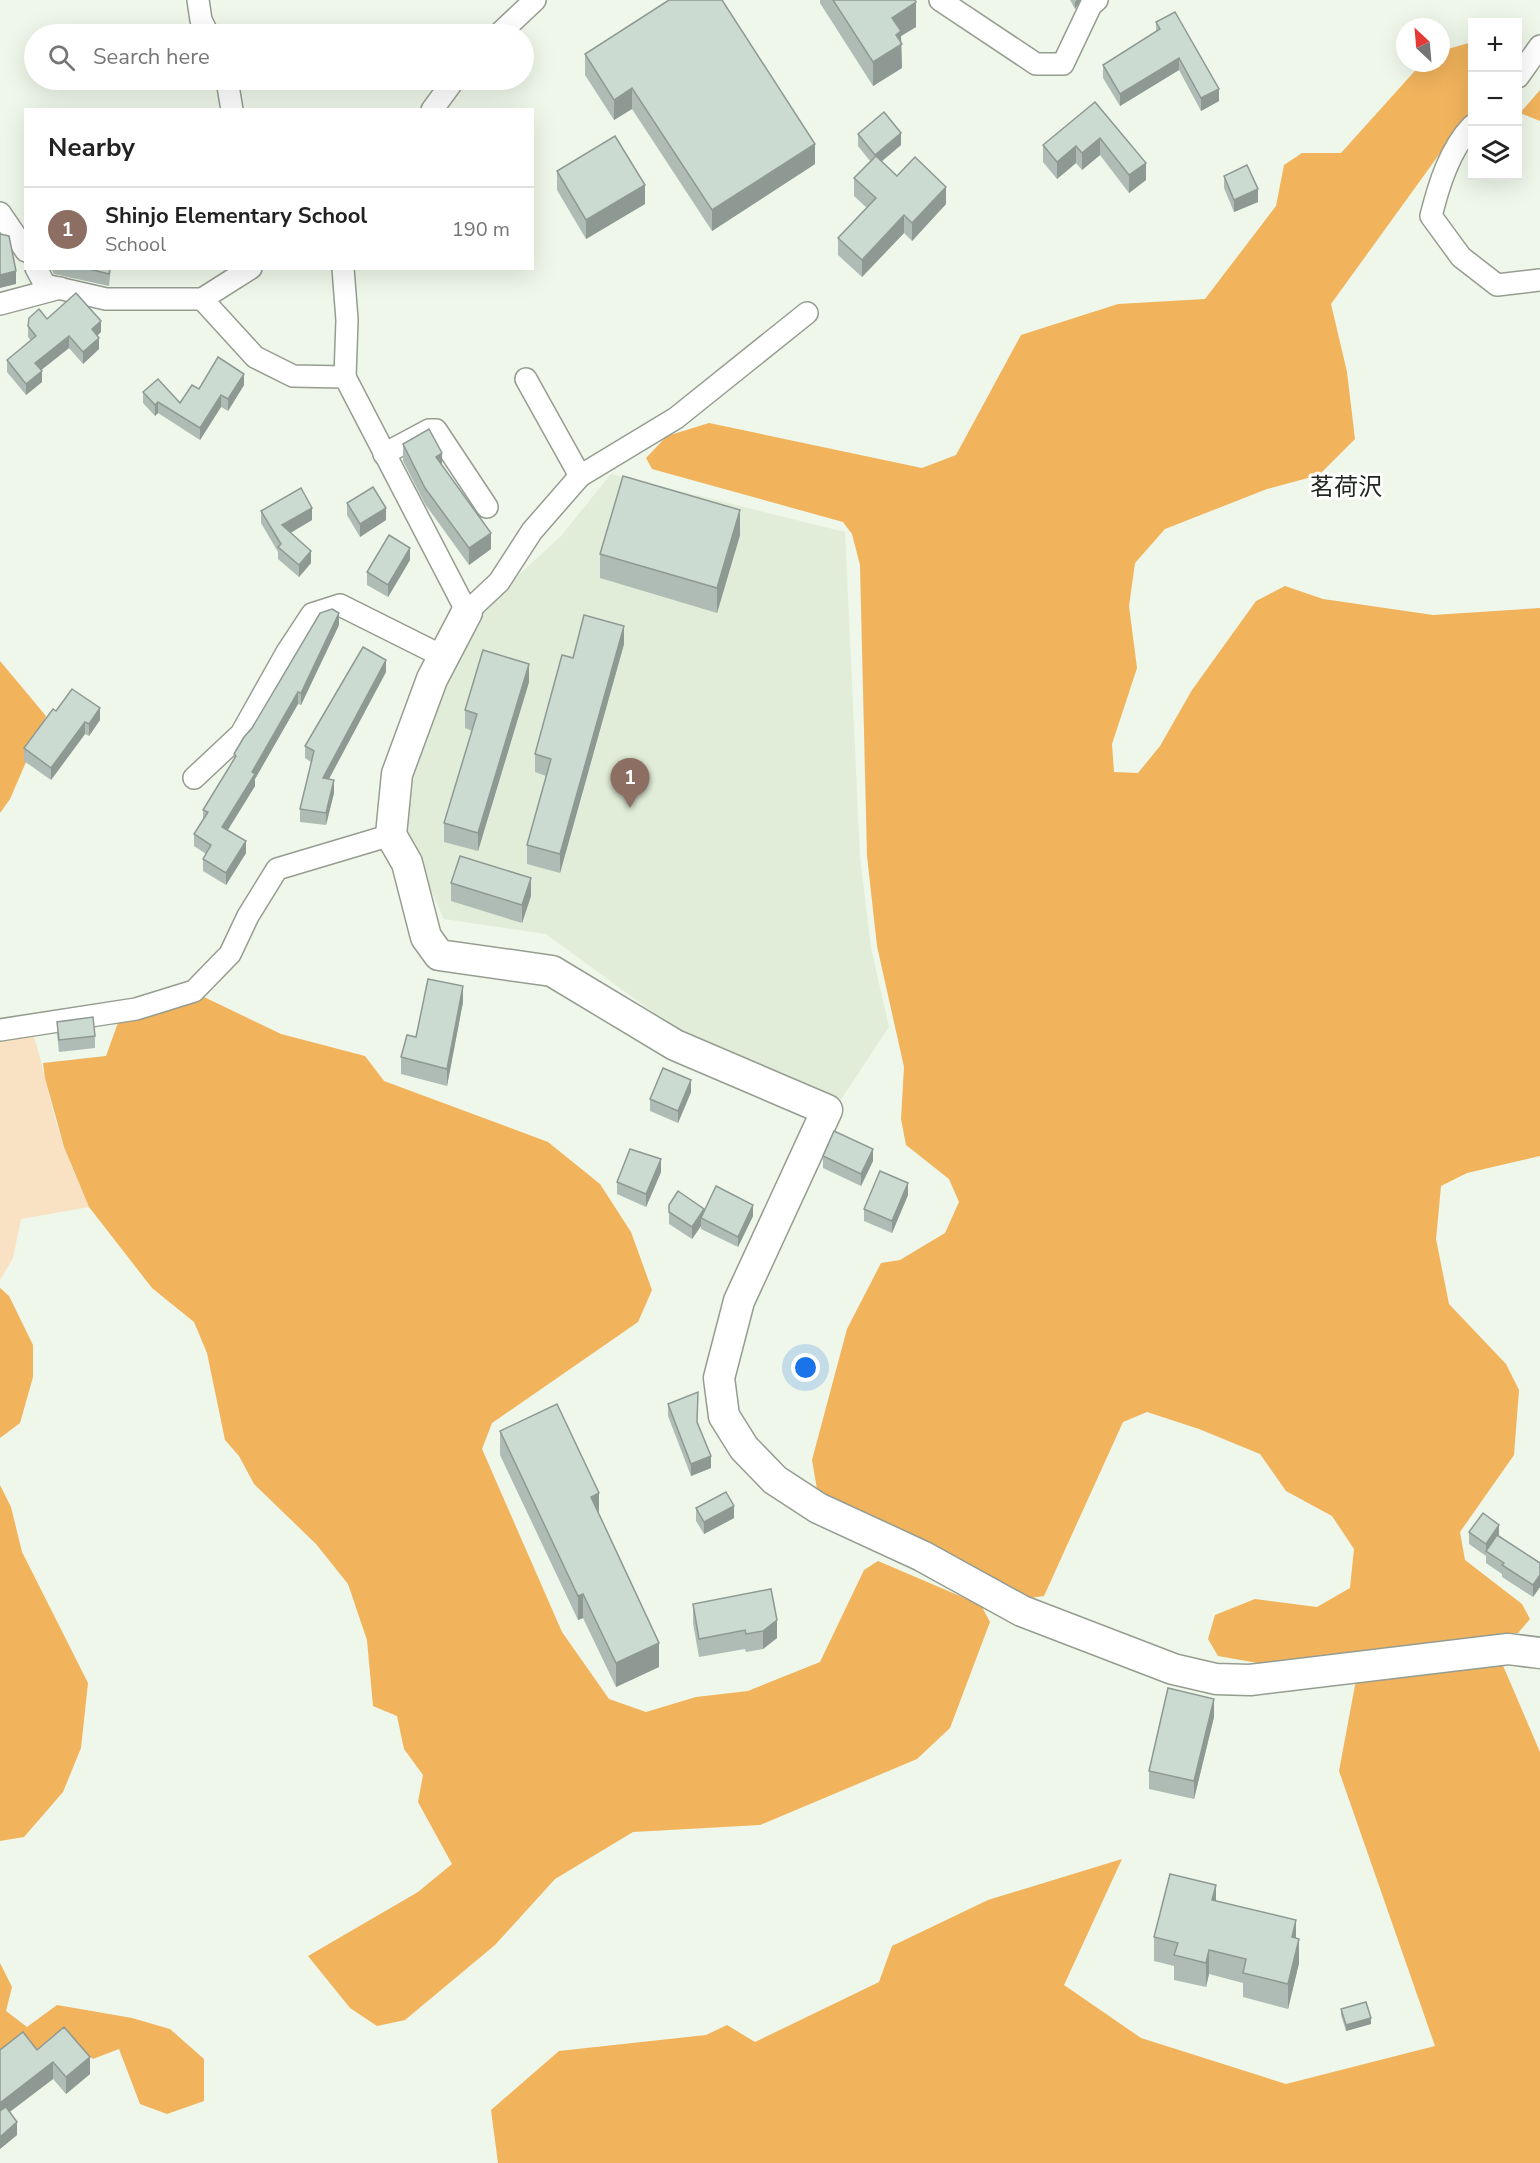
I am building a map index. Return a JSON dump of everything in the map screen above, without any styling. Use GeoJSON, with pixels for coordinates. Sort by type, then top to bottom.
{"type":"FeatureCollection","features":[{"type":"Feature","properties":{"kind":"street"},"geometry":{"type":"LineString","coordinates":[[198,0],[203,24]]}},
{"type":"Feature","properties":{"kind":"street"},"geometry":{"type":"LineString","coordinates":[[510,24],[535,0]]}},
{"type":"Feature","properties":{"kind":"street"},"geometry":{"type":"LineString","coordinates":[[940,0],[1036,64],[1063,64],[1091,5],[1097,0]]}},
{"type":"Feature","properties":{"kind":"street"},"geometry":{"type":"LineString","coordinates":[[1522,72],[1540,46]]}},
{"type":"Feature","properties":{"kind":"street"},"geometry":{"type":"LineString","coordinates":[[229,90],[232,108]]}},
{"type":"Feature","properties":{"kind":"street"},"geometry":{"type":"LineString","coordinates":[[433,108],[447,90]]}},
{"type":"Feature","properties":{"kind":"street"},"geometry":{"type":"LineString","coordinates":[[1468,131],[1439,184],[1431,216],[1461,257],[1497,285],[1540,280]]}},
{"type":"Feature","properties":{"kind":"street"},"geometry":{"type":"LineString","coordinates":[[0,213],[24,248]]}},
{"type":"Feature","properties":{"kind":"street"},"geometry":{"type":"LineString","coordinates":[[37,270],[45,285],[106,299],[202,299],[248,270]]}},
{"type":"Feature","properties":{"kind":"street"},"geometry":{"type":"LineString","coordinates":[[343,270],[347,320],[345,377],[467,612]]}},
{"type":"Feature","properties":{"kind":"street"},"geometry":{"type":"LineString","coordinates":[[0,304],[60,288]]}},
{"type":"Feature","properties":{"kind":"street"},"geometry":{"type":"LineString","coordinates":[[202,299],[255,357],[293,376],[345,377]]}},
{"type":"Feature","properties":{"kind":"street"},"geometry":{"type":"LineString","coordinates":[[807,313],[676,418],[580,476],[531,531],[499,582],[467,612],[432,679],[397,774],[390,835],[408,863],[426,938],[439,955],[552,971],[675,1045],[827,1110],[739,1301],[719,1378],[724,1416],[744,1448],[775,1480],[818,1508],[922,1556],[1022,1611],[1173,1669],[1205,1677],[1250,1680],[1508,1649],[1540,1653]]}},
{"type":"Feature","properties":{"kind":"street"},"geometry":{"type":"LineString","coordinates":[[526,379],[580,476]]}},
{"type":"Feature","properties":{"kind":"street"},"geometry":{"type":"LineString","coordinates":[[384,454],[429,430],[436,430],[487,507]]}},
{"type":"Feature","properties":{"kind":"street"},"geometry":{"type":"LineString","coordinates":[[194,778],[241,734],[287,652],[312,614],[340,605],[444,657]]}},
{"type":"Feature","properties":{"kind":"street"},"geometry":{"type":"LineString","coordinates":[[0,1030],[136,1009],[194,992],[230,954],[248,916],[277,869],[390,835]]}},
{"type":"Feature","properties":{"kind":"shaded area"},"geometry":{"type":"Polygon","coordinates":[[[1468,43],[1468,115],[1331,304],[1347,372],[1355,439],[1319,475],[1267,489],[1165,529],[1135,563],[1129,606],[1137,668],[1112,744],[1114,772],[1138,773],[1160,746],[1192,690],[1256,601],[1285,586],[1323,599],[1433,615],[1540,608],[1540,1156],[1467,1173],[1441,1186],[1436,1239],[1449,1304],[1506,1364],[1519,1390],[1514,1455],[1460,1532],[1465,1560],[1522,1604],[1530,1619],[1518,1633],[1275,1666],[1218,1656],[1208,1639],[1215,1615],[1255,1599],[1317,1607],[1350,1588],[1354,1549],[1332,1516],[1286,1491],[1260,1454],[1199,1429],[1147,1412],[1123,1422],[1044,1596],[1023,1599],[818,1495],[812,1460],[847,1329],[881,1263],[900,1260],[945,1233],[959,1202],[949,1179],[906,1145],[901,1119],[904,1067],[877,946],[867,856],[860,565],[852,534],[843,522],[652,469],[646,458],[667,436],[709,423],[922,468],[956,455],[1021,335],[1118,304],[1205,299],[1276,206],[1284,165],[1302,153],[1341,153],[1414,72],[1450,72],[1450,48],[1468,43]]]}},
{"type":"Feature","properties":{"kind":"shaded area"},"geometry":{"type":"Polygon","coordinates":[[[1540,90],[1540,121],[1522,114],[1522,111],[1540,90]]]}},
{"type":"Feature","properties":{"kind":"shaded area"},"geometry":{"type":"Polygon","coordinates":[[[611,474],[845,532],[860,857],[871,948],[889,1027],[840,1101],[673,1027],[546,934],[444,919],[403,829],[403,786],[434,692],[482,609],[561,536],[611,474]]]}},
{"type":"Feature","properties":{"kind":"shaded area"},"geometry":{"type":"Polygon","coordinates":[[[0,661],[46,716],[10,799],[0,813],[0,661]]]}},
{"type":"Feature","properties":{"kind":"shaded area"},"geometry":{"type":"Polygon","coordinates":[[[204,997],[281,1034],[365,1056],[384,1081],[548,1142],[600,1184],[631,1232],[652,1290],[638,1322],[492,1423],[482,1449],[562,1632],[609,1699],[646,1712],[696,1697],[748,1691],[820,1662],[864,1570],[878,1561],[981,1605],[990,1622],[950,1728],[917,1759],[760,1825],[633,1832],[555,1879],[495,1945],[405,2020],[377,2026],[350,2008],[308,1956],[418,1892],[452,1864],[418,1802],[423,1775],[404,1749],[397,1716],[373,1706],[367,1640],[348,1584],[316,1544],[254,1484],[239,1456],[225,1440],[207,1353],[194,1322],[152,1288],[89,1207],[64,1147],[45,1078],[43,1063],[106,1056],[119,1020],[204,997]]]}},
{"type":"Feature","properties":{"kind":"shaded area"},"geometry":{"type":"Polygon","coordinates":[[[32,1031],[59,1133],[89,1207],[21,1219],[13,1258],[0,1280],[0,1039],[32,1031]]]}},
{"type":"Feature","properties":{"kind":"shaded area"},"geometry":{"type":"Polygon","coordinates":[[[0,1288],[9,1296],[33,1345],[33,1377],[20,1423],[0,1438],[0,1288]]]}},
{"type":"Feature","properties":{"kind":"shaded area"},"geometry":{"type":"Polygon","coordinates":[[[0,1485],[11,1507],[22,1552],[88,1683],[81,1748],[63,1792],[24,1837],[0,1841],[0,1485]]]}},
{"type":"Feature","properties":{"kind":"shaded area"},"geometry":{"type":"Polygon","coordinates":[[[1501,1661],[1540,1752],[1540,2163],[498,2163],[491,2110],[559,2051],[706,2035],[727,2025],[755,2042],[879,1982],[892,1946],[988,1900],[1122,1859],[1064,1985],[1141,2038],[1286,2084],[1435,2046],[1339,1771],[1356,1680],[1501,1661]]]}},
{"type":"Feature","properties":{"kind":"shaded area"},"geometry":{"type":"Polygon","coordinates":[[[0,1963],[12,1987],[6,2011],[27,2027],[57,2005],[132,2018],[170,2029],[204,2059],[204,2101],[167,2114],[140,2104],[119,2049],[93,2059],[74,2043],[39,2056],[0,2058],[0,1963]]]}},
{"type":"Feature","properties":{"kind":"building"},"geometry":{"type":"Polygon","coordinates":[[[669,0],[722,0],[815,144],[712,210],[632,88],[614,100],[585,54],[669,0]]]}},
{"type":"Feature","properties":{"kind":"building"},"geometry":{"type":"Polygon","coordinates":[[[833,0],[915,0],[916,2],[892,18],[901,31],[896,35],[902,44],[873,62],[833,0]]]}},
{"type":"Feature","properties":{"kind":"building"},"geometry":{"type":"Polygon","coordinates":[[[1175,12],[1219,89],[1201,98],[1179,58],[1120,94],[1103,65],[1160,29],[1156,22],[1175,12]]]}},
{"type":"Feature","properties":{"kind":"building"},"geometry":{"type":"Polygon","coordinates":[[[1095,102],[1146,163],[1129,175],[1100,138],[1082,153],[1076,146],[1057,162],[1043,145],[1095,102]]]}},
{"type":"Feature","properties":{"kind":"building"},"geometry":{"type":"Polygon","coordinates":[[[884,112],[901,133],[875,155],[858,134],[884,112]]]}},
{"type":"Feature","properties":{"kind":"building"},"geometry":{"type":"Polygon","coordinates":[[[615,136],[645,185],[586,220],[557,171],[615,136]]]}},
{"type":"Feature","properties":{"kind":"building"},"geometry":{"type":"Polygon","coordinates":[[[876,156],[897,176],[915,157],[946,187],[912,223],[904,215],[862,260],[838,238],[876,198],[854,178],[876,156]]]}},
{"type":"Feature","properties":{"kind":"building"},"geometry":{"type":"Polygon","coordinates":[[[1247,165],[1258,189],[1234,200],[1224,176],[1247,165]]]}},
{"type":"Feature","properties":{"kind":"building"},"geometry":{"type":"Polygon","coordinates":[[[0,234],[9,236],[16,271],[0,275],[0,234]]]}},
{"type":"Feature","properties":{"kind":"building"},"geometry":{"type":"Polygon","coordinates":[[[93,270],[110,270],[109,274],[93,270]]]}},
{"type":"Feature","properties":{"kind":"building"},"geometry":{"type":"Polygon","coordinates":[[[76,293],[101,321],[92,329],[99,338],[83,352],[69,336],[35,363],[42,371],[26,384],[7,360],[36,336],[28,326],[29,318],[39,309],[47,319],[76,293]]]}},
{"type":"Feature","properties":{"kind":"building"},"geometry":{"type":"Polygon","coordinates":[[[218,357],[244,374],[228,399],[221,395],[200,428],[158,402],[155,405],[143,392],[158,379],[180,403],[192,385],[199,389],[218,357]]]}},
{"type":"Feature","properties":{"kind":"building"},"geometry":{"type":"Polygon","coordinates":[[[429,429],[442,453],[436,457],[491,533],[469,548],[425,488],[403,444],[429,429]]]}},
{"type":"Feature","properties":{"kind":"building"},"geometry":{"type":"Polygon","coordinates":[[[623,476],[740,510],[717,588],[600,554],[623,476]]]}},
{"type":"Feature","properties":{"kind":"building"},"geometry":{"type":"Polygon","coordinates":[[[373,487],[386,508],[360,524],[347,503],[373,487]]]}},
{"type":"Feature","properties":{"kind":"building"},"geometry":{"type":"Polygon","coordinates":[[[301,488],[312,508],[282,525],[311,551],[299,565],[278,547],[281,544],[261,511],[301,488]]]}},
{"type":"Feature","properties":{"kind":"building"},"geometry":{"type":"Polygon","coordinates":[[[389,535],[410,548],[388,585],[367,572],[389,535]]]}},
{"type":"Feature","properties":{"kind":"building"},"geometry":{"type":"Polygon","coordinates":[[[332,609],[339,613],[301,693],[298,692],[252,772],[255,774],[222,827],[246,841],[226,873],[203,859],[211,845],[194,834],[208,812],[203,810],[236,756],[234,754],[244,737],[252,728],[320,613],[332,609]]]}},
{"type":"Feature","properties":{"kind":"building"},"geometry":{"type":"Polygon","coordinates":[[[584,615],[624,626],[560,854],[527,845],[551,759],[535,754],[562,655],[573,658],[584,615]]]}},
{"type":"Feature","properties":{"kind":"building"},"geometry":{"type":"Polygon","coordinates":[[[363,647],[386,660],[323,778],[334,780],[326,813],[300,809],[314,751],[305,746],[363,647]]]}},
{"type":"Feature","properties":{"kind":"building"},"geometry":{"type":"Polygon","coordinates":[[[483,650],[529,664],[478,833],[444,823],[477,714],[465,710],[483,650]]]}},
{"type":"Feature","properties":{"kind":"building"},"geometry":{"type":"Polygon","coordinates":[[[72,689],[100,708],[89,724],[85,722],[51,768],[24,748],[53,709],[56,711],[72,689]]]}},
{"type":"Feature","properties":{"kind":"building"},"geometry":{"type":"Polygon","coordinates":[[[460,856],[531,878],[522,905],[451,883],[460,856]]]}},
{"type":"Feature","properties":{"kind":"building"},"geometry":{"type":"Polygon","coordinates":[[[428,979],[463,986],[447,1069],[401,1057],[407,1035],[416,1037],[428,979]]]}},
{"type":"Feature","properties":{"kind":"building"},"geometry":{"type":"Polygon","coordinates":[[[93,1017],[95,1036],[59,1040],[57,1022],[93,1017]]]}},
{"type":"Feature","properties":{"kind":"building"},"geometry":{"type":"Polygon","coordinates":[[[663,1068],[691,1080],[678,1111],[650,1099],[663,1068]]]}},
{"type":"Feature","properties":{"kind":"building"},"geometry":{"type":"Polygon","coordinates":[[[834,1131],[873,1149],[861,1174],[823,1156],[834,1131]]]}},
{"type":"Feature","properties":{"kind":"building"},"geometry":{"type":"Polygon","coordinates":[[[630,1149],[661,1159],[646,1194],[617,1182],[630,1149]]]}},
{"type":"Feature","properties":{"kind":"building"},"geometry":{"type":"Polygon","coordinates":[[[880,1171],[908,1183],[892,1221],[864,1209],[880,1171]]]}},
{"type":"Feature","properties":{"kind":"building"},"geometry":{"type":"Polygon","coordinates":[[[716,1186],[753,1205],[738,1237],[701,1218],[716,1186]]]}},
{"type":"Feature","properties":{"kind":"building"},"geometry":{"type":"Polygon","coordinates":[[[678,1191],[704,1209],[692,1227],[669,1212],[669,1205],[678,1191]]]}},
{"type":"Feature","properties":{"kind":"building"},"geometry":{"type":"Polygon","coordinates":[[[698,1392],[697,1422],[711,1456],[691,1464],[668,1404],[698,1392]]]}},
{"type":"Feature","properties":{"kind":"building"},"geometry":{"type":"Polygon","coordinates":[[[557,1404],[599,1493],[591,1497],[659,1643],[616,1663],[583,1594],[578,1596],[500,1431],[557,1404]]]}},
{"type":"Feature","properties":{"kind":"building"},"geometry":{"type":"Polygon","coordinates":[[[726,1492],[734,1506],[704,1522],[696,1508],[726,1492]]]}},
{"type":"Feature","properties":{"kind":"building"},"geometry":{"type":"Polygon","coordinates":[[[1483,1513],[1499,1525],[1486,1544],[1469,1532],[1483,1513]]]}},
{"type":"Feature","properties":{"kind":"building"},"geometry":{"type":"Polygon","coordinates":[[[1497,1535],[1540,1563],[1540,1575],[1533,1585],[1502,1565],[1504,1563],[1486,1551],[1497,1535]]]}},
{"type":"Feature","properties":{"kind":"building"},"geometry":{"type":"Polygon","coordinates":[[[771,1589],[777,1620],[763,1631],[746,1634],[745,1630],[699,1639],[693,1604],[771,1589]]]}},
{"type":"Feature","properties":{"kind":"building"},"geometry":{"type":"Polygon","coordinates":[[[1168,1688],[1214,1699],[1194,1781],[1149,1771],[1168,1688]]]}},
{"type":"Feature","properties":{"kind":"building"},"geometry":{"type":"Polygon","coordinates":[[[1170,1874],[1216,1885],[1212,1900],[1296,1920],[1292,1937],[1299,1939],[1288,1984],[1243,1973],[1246,1959],[1209,1950],[1206,1963],[1174,1955],[1178,1943],[1154,1937],[1170,1874]]]}},
{"type":"Feature","properties":{"kind":"building"},"geometry":{"type":"Polygon","coordinates":[[[1366,2002],[1371,2018],[1346,2025],[1341,2009],[1366,2002]]]}},
{"type":"Feature","properties":{"kind":"building"},"geometry":{"type":"Polygon","coordinates":[[[64,2027],[90,2057],[66,2077],[53,2062],[0,2103],[0,2050],[23,2032],[37,2050],[64,2027]]]}},
{"type":"Feature","properties":{"kind":"building"},"geometry":{"type":"Polygon","coordinates":[[[6,2107],[17,2122],[0,2137],[0,2111],[6,2107]]]}},
{"type":"Feature","properties":{"kind":"place","name":"Shinjo Elementary School"},"geometry":{"type":"Point","coordinates":[630,808]}},
{"type":"Feature","properties":{"kind":"district","name":"茗荷沢"},"geometry":{"type":"Point","coordinates":[1346,487]}}]}
